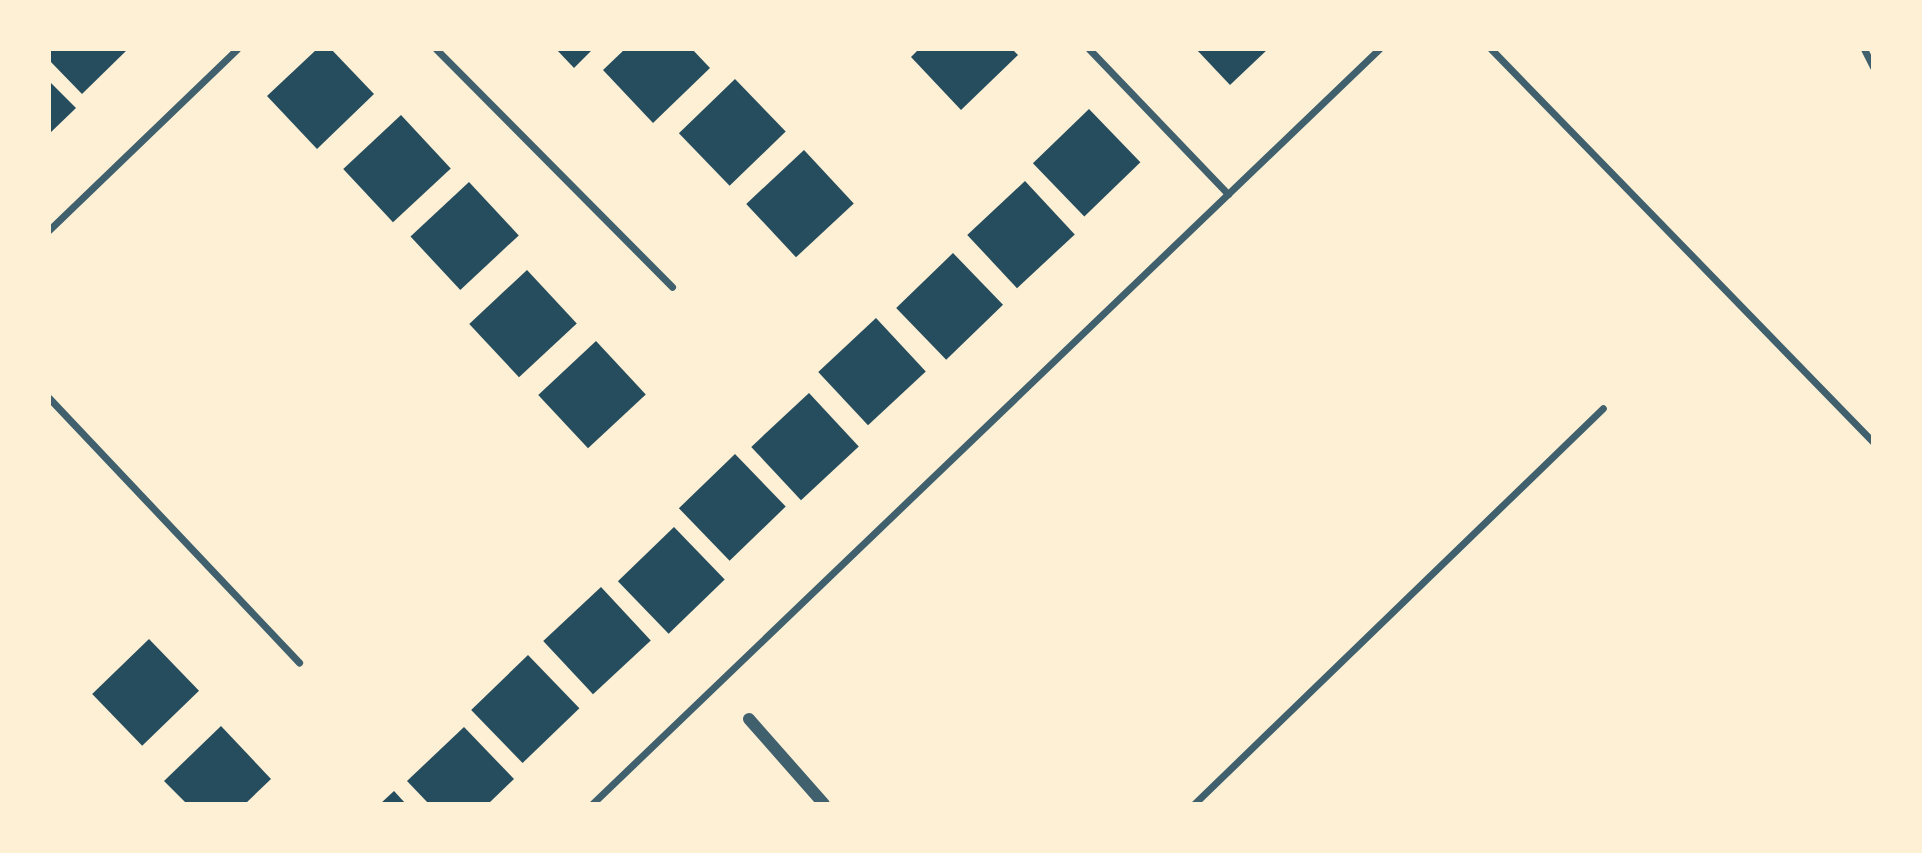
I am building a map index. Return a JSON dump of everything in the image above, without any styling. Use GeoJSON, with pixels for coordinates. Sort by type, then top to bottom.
{"type":"FeatureCollection","features":[{"type":"Feature","properties":{"kind":"street"},"geometry":{"type":"LineString","coordinates":[[49,230],[237,49]]}},
{"type":"Feature","properties":{"kind":"street"},"geometry":{"type":"LineString","coordinates":[[436,49],[672,287]]}},
{"type":"Feature","properties":{"kind":"street"},"geometry":{"type":"LineString","coordinates":[[1088,49],[1228,194]]}},
{"type":"Feature","properties":{"kind":"street"},"geometry":{"type":"LineString","coordinates":[[592,804],[1379,49]]}},
{"type":"Feature","properties":{"kind":"street"},"geometry":{"type":"LineString","coordinates":[[1491,49],[1873,442]]}},
{"type":"Feature","properties":{"kind":"street"},"geometry":{"type":"LineString","coordinates":[[1864,49],[1873,67]]}},
{"type":"Feature","properties":{"kind":"street"},"geometry":{"type":"LineString","coordinates":[[49,398],[299,662]]}},
{"type":"Feature","properties":{"kind":"street"},"geometry":{"type":"LineString","coordinates":[[1194,804],[1603,408]]}},
{"type":"Feature","properties":{"kind":"street"},"geometry":{"type":"LineString","coordinates":[[750,719],[824,804]]}},
{"type":"Feature","properties":{"kind":"building"},"geometry":{"type":"Polygon","coordinates":[[[49,49],[128,49],[82,94],[49,60],[49,49]]]}},
{"type":"Feature","properties":{"kind":"building"},"geometry":{"type":"Polygon","coordinates":[[[317,49],[331,49],[374,94],[317,149],[267,96],[317,49]]]}},
{"type":"Feature","properties":{"kind":"building"},"geometry":{"type":"Polygon","coordinates":[[[556,49],[593,49],[574,68],[556,49]]]}},
{"type":"Feature","properties":{"kind":"building"},"geometry":{"type":"Polygon","coordinates":[[[625,49],[692,49],[710,68],[653,123],[603,70],[625,49]]]}},
{"type":"Feature","properties":{"kind":"building"},"geometry":{"type":"Polygon","coordinates":[[[919,49],[1012,49],[1018,55],[961,110],[911,57],[919,49]]]}},
{"type":"Feature","properties":{"kind":"building"},"geometry":{"type":"Polygon","coordinates":[[[1196,49],[1268,49],[1230,85],[1196,49]]]}},
{"type":"Feature","properties":{"kind":"building"},"geometry":{"type":"Polygon","coordinates":[[[735,79],[786,132],[730,186],[679,133],[735,79]]]}},
{"type":"Feature","properties":{"kind":"building"},"geometry":{"type":"Polygon","coordinates":[[[49,81],[76,108],[49,134],[49,81]]]}},
{"type":"Feature","properties":{"kind":"building"},"geometry":{"type":"Polygon","coordinates":[[[1089,109],[1140,162],[1084,216],[1033,163],[1089,109]]]}},
{"type":"Feature","properties":{"kind":"building"},"geometry":{"type":"Polygon","coordinates":[[[401,115],[451,168],[393,222],[343,169],[401,115]]]}},
{"type":"Feature","properties":{"kind":"building"},"geometry":{"type":"Polygon","coordinates":[[[804,150],[854,203],[796,257],[746,204],[804,150]]]}},
{"type":"Feature","properties":{"kind":"building"},"geometry":{"type":"Polygon","coordinates":[[[1025,181],[1075,234],[1017,288],[967,235],[1025,181]]]}},
{"type":"Feature","properties":{"kind":"building"},"geometry":{"type":"Polygon","coordinates":[[[469,182],[519,235],[460,290],[410,237],[469,182]]]}},
{"type":"Feature","properties":{"kind":"building"},"geometry":{"type":"Polygon","coordinates":[[[953,253],[1003,305],[946,360],[896,308],[953,253]]]}},
{"type":"Feature","properties":{"kind":"building"},"geometry":{"type":"Polygon","coordinates":[[[527,270],[577,323],[519,377],[469,324],[527,270]]]}},
{"type":"Feature","properties":{"kind":"building"},"geometry":{"type":"Polygon","coordinates":[[[876,318],[926,371],[868,425],[818,372],[876,318]]]}},
{"type":"Feature","properties":{"kind":"building"},"geometry":{"type":"Polygon","coordinates":[[[596,341],[646,394],[588,448],[538,395],[596,341]]]}},
{"type":"Feature","properties":{"kind":"building"},"geometry":{"type":"Polygon","coordinates":[[[809,393],[859,446],[801,500],[751,447],[809,393]]]}},
{"type":"Feature","properties":{"kind":"building"},"geometry":{"type":"Polygon","coordinates":[[[735,454],[786,507],[730,561],[679,508],[735,454]]]}},
{"type":"Feature","properties":{"kind":"building"},"geometry":{"type":"Polygon","coordinates":[[[674,527],[725,580],[669,634],[618,581],[674,527]]]}},
{"type":"Feature","properties":{"kind":"building"},"geometry":{"type":"Polygon","coordinates":[[[601,587],[651,640],[593,694],[543,641],[601,587]]]}},
{"type":"Feature","properties":{"kind":"building"},"geometry":{"type":"Polygon","coordinates":[[[149,639],[199,691],[142,746],[92,694],[149,639]]]}},
{"type":"Feature","properties":{"kind":"building"},"geometry":{"type":"Polygon","coordinates":[[[528,655],[579,708],[523,763],[471,710],[528,655]]]}},
{"type":"Feature","properties":{"kind":"building"},"geometry":{"type":"Polygon","coordinates":[[[221,726],[271,779],[245,804],[187,804],[164,781],[221,726]]]}},
{"type":"Feature","properties":{"kind":"building"},"geometry":{"type":"Polygon","coordinates":[[[464,727],[514,779],[488,804],[429,804],[407,781],[464,727]]]}},
{"type":"Feature","properties":{"kind":"building"},"geometry":{"type":"Polygon","coordinates":[[[394,791],[406,804],[380,804],[394,791]]]}}]}
